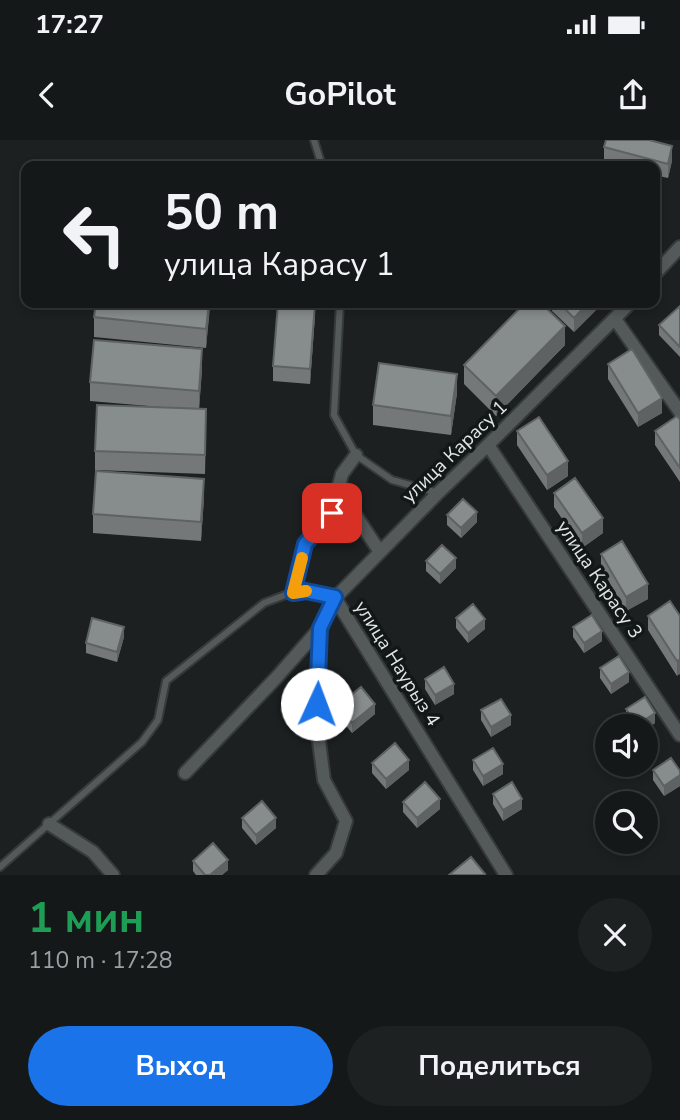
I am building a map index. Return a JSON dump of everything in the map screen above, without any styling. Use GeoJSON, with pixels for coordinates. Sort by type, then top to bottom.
{"type":"FeatureCollection","features":[{"type":"Feature","properties":{"kind":"street"},"geometry":{"type":"LineString","coordinates":[[660,269],[680,247]]}},
{"type":"Feature","properties":{"kind":"street","name":"улица Карасу 1"},"geometry":{"type":"LineString","coordinates":[[335,597],[625,308]]}},
{"type":"Feature","properties":{"kind":"street"},"geometry":{"type":"LineString","coordinates":[[615,319],[680,412]]}},
{"type":"Feature","properties":{"kind":"street","name":"улица Карасу 3"},"geometry":{"type":"LineString","coordinates":[[488,445],[680,735]]}},
{"type":"Feature","properties":{"kind":"street"},"geometry":{"type":"LineString","coordinates":[[335,597],[306,591],[293,593],[305,544],[332,513],[342,474],[356,455]]}},
{"type":"Feature","properties":{"kind":"street"},"geometry":{"type":"LineString","coordinates":[[338,489],[380,552]]}},
{"type":"Feature","properties":{"kind":"street","name":"улица Наурыз 4"},"geometry":{"type":"LineString","coordinates":[[185,773],[320,628],[335,597]]}},
{"type":"Feature","properties":{"kind":"street","name":"улица Наурыз 4"},"geometry":{"type":"LineString","coordinates":[[335,597],[506,875]]}},
{"type":"Feature","properties":{"kind":"street"},"geometry":{"type":"LineString","coordinates":[[316,875],[336,853],[346,821],[324,780],[317,726],[320,628]]}},
{"type":"Feature","properties":{"kind":"street"},"geometry":{"type":"LineString","coordinates":[[48,824],[93,852],[113,875]]}},
{"type":"Feature","properties":{"kind":"lane"},"geometry":{"type":"LineString","coordinates":[[314,140],[320,161]]}},
{"type":"Feature","properties":{"kind":"lane"},"geometry":{"type":"LineString","coordinates":[[340,308],[334,415],[356,455],[392,480],[438,492]]}},
{"type":"Feature","properties":{"kind":"lane"},"geometry":{"type":"LineString","coordinates":[[0,867],[142,742],[159,720],[166,681],[264,603],[293,593]]}},
{"type":"Feature","properties":{"kind":"building"},"geometry":{"type":"Polygon","coordinates":[[[606,140],[649,140],[672,146],[668,164],[604,147],[606,140]]]}},
{"type":"Feature","properties":{"kind":"building"},"geometry":{"type":"Polygon","coordinates":[[[680,306],[680,347],[659,325],[680,306]]]}},
{"type":"Feature","properties":{"kind":"building"},"geometry":{"type":"Polygon","coordinates":[[[95,308],[208,308],[206,329],[94,317],[95,308]]]}},
{"type":"Feature","properties":{"kind":"building"},"geometry":{"type":"Polygon","coordinates":[[[278,308],[315,308],[310,369],[273,366],[278,308]]]}},
{"type":"Feature","properties":{"kind":"building"},"geometry":{"type":"Polygon","coordinates":[[[520,308],[546,308],[565,326],[496,396],[464,365],[520,308]]]}},
{"type":"Feature","properties":{"kind":"building"},"geometry":{"type":"Polygon","coordinates":[[[564,308],[583,308],[574,318],[564,308]]]}},
{"type":"Feature","properties":{"kind":"building"},"geometry":{"type":"Polygon","coordinates":[[[94,340],[202,349],[199,391],[90,382],[94,340]]]}},
{"type":"Feature","properties":{"kind":"building"},"geometry":{"type":"Polygon","coordinates":[[[632,349],[662,398],[638,413],[608,364],[632,349]]]}},
{"type":"Feature","properties":{"kind":"building"},"geometry":{"type":"Polygon","coordinates":[[[379,363],[457,374],[451,416],[373,405],[379,363]]]}},
{"type":"Feature","properties":{"kind":"building"},"geometry":{"type":"Polygon","coordinates":[[[97,405],[206,409],[205,455],[95,451],[97,405]]]}},
{"type":"Feature","properties":{"kind":"building"},"geometry":{"type":"Polygon","coordinates":[[[677,416],[680,420],[680,468],[655,431],[677,416]]]}},
{"type":"Feature","properties":{"kind":"building"},"geometry":{"type":"Polygon","coordinates":[[[539,417],[568,461],[547,475],[517,431],[539,417]]]}},
{"type":"Feature","properties":{"kind":"building"},"geometry":{"type":"Polygon","coordinates":[[[96,471],[204,479],[201,522],[93,514],[96,471]]]}},
{"type":"Feature","properties":{"kind":"building"},"geometry":{"type":"Polygon","coordinates":[[[575,478],[603,518],[582,533],[554,493],[575,478]]]}},
{"type":"Feature","properties":{"kind":"building"},"geometry":{"type":"Polygon","coordinates":[[[463,499],[477,512],[461,528],[447,515],[463,499]]]}},
{"type":"Feature","properties":{"kind":"building"},"geometry":{"type":"Polygon","coordinates":[[[622,541],[648,584],[626,597],[601,554],[622,541]]]}},
{"type":"Feature","properties":{"kind":"building"},"geometry":{"type":"Polygon","coordinates":[[[442,545],[456,558],[440,574],[426,561],[442,545]]]}},
{"type":"Feature","properties":{"kind":"building"},"geometry":{"type":"Polygon","coordinates":[[[670,601],[680,616],[680,659],[677,661],[648,616],[670,601]]]}},
{"type":"Feature","properties":{"kind":"building"},"geometry":{"type":"Polygon","coordinates":[[[473,604],[485,619],[468,633],[456,618],[473,604]]]}},
{"type":"Feature","properties":{"kind":"building"},"geometry":{"type":"Polygon","coordinates":[[[592,615],[602,631],[584,643],[573,627],[592,615]]]}},
{"type":"Feature","properties":{"kind":"building"},"geometry":{"type":"Polygon","coordinates":[[[92,618],[124,627],[117,652],[86,643],[92,618]]]}},
{"type":"Feature","properties":{"kind":"building"},"geometry":{"type":"Polygon","coordinates":[[[619,656],[629,672],[611,684],[600,668],[619,656]]]}},
{"type":"Feature","properties":{"kind":"building"},"geometry":{"type":"Polygon","coordinates":[[[444,667],[454,684],[435,695],[425,679],[444,667]]]}},
{"type":"Feature","properties":{"kind":"building"},"geometry":{"type":"Polygon","coordinates":[[[361,687],[375,704],[352,723],[338,706],[361,687]]]}},
{"type":"Feature","properties":{"kind":"building"},"geometry":{"type":"Polygon","coordinates":[[[645,697],[655,713],[629,714],[626,709],[645,697]]]}},
{"type":"Feature","properties":{"kind":"building"},"geometry":{"type":"Polygon","coordinates":[[[501,699],[511,715],[491,727],[481,710],[501,699]]]}},
{"type":"Feature","properties":{"kind":"building"},"geometry":{"type":"Polygon","coordinates":[[[395,743],[409,760],[386,779],[372,763],[395,743]]]}},
{"type":"Feature","properties":{"kind":"building"},"geometry":{"type":"Polygon","coordinates":[[[493,748],[503,764],[483,776],[473,760],[493,748]]]}},
{"type":"Feature","properties":{"kind":"building"},"geometry":{"type":"Polygon","coordinates":[[[671,758],[680,775],[664,786],[658,777],[658,767],[671,758]]]}},
{"type":"Feature","properties":{"kind":"building"},"geometry":{"type":"Polygon","coordinates":[[[425,782],[440,799],[417,818],[403,802],[425,782]]]}},
{"type":"Feature","properties":{"kind":"building"},"geometry":{"type":"Polygon","coordinates":[[[512,782],[522,799],[503,810],[493,794],[512,782]]]}},
{"type":"Feature","properties":{"kind":"building"},"geometry":{"type":"Polygon","coordinates":[[[262,801],[276,818],[256,835],[242,818],[262,801]]]}},
{"type":"Feature","properties":{"kind":"building"},"geometry":{"type":"Polygon","coordinates":[[[213,843],[228,860],[210,875],[205,875],[193,861],[213,843]]]}},
{"type":"Feature","properties":{"kind":"building"},"geometry":{"type":"Polygon","coordinates":[[[471,857],[485,874],[449,875],[471,857]]]}},
{"type":"Feature","properties":{"kind":"slow traffic"},"geometry":{"type":"LineString","coordinates":[[302,558],[293,593],[306,591]]}},
{"type":"Feature","properties":{"kind":"route"},"geometry":{"type":"LineString","coordinates":[[317,704],[320,628],[335,597],[306,591],[293,593],[305,544],[332,513]]}}]}
